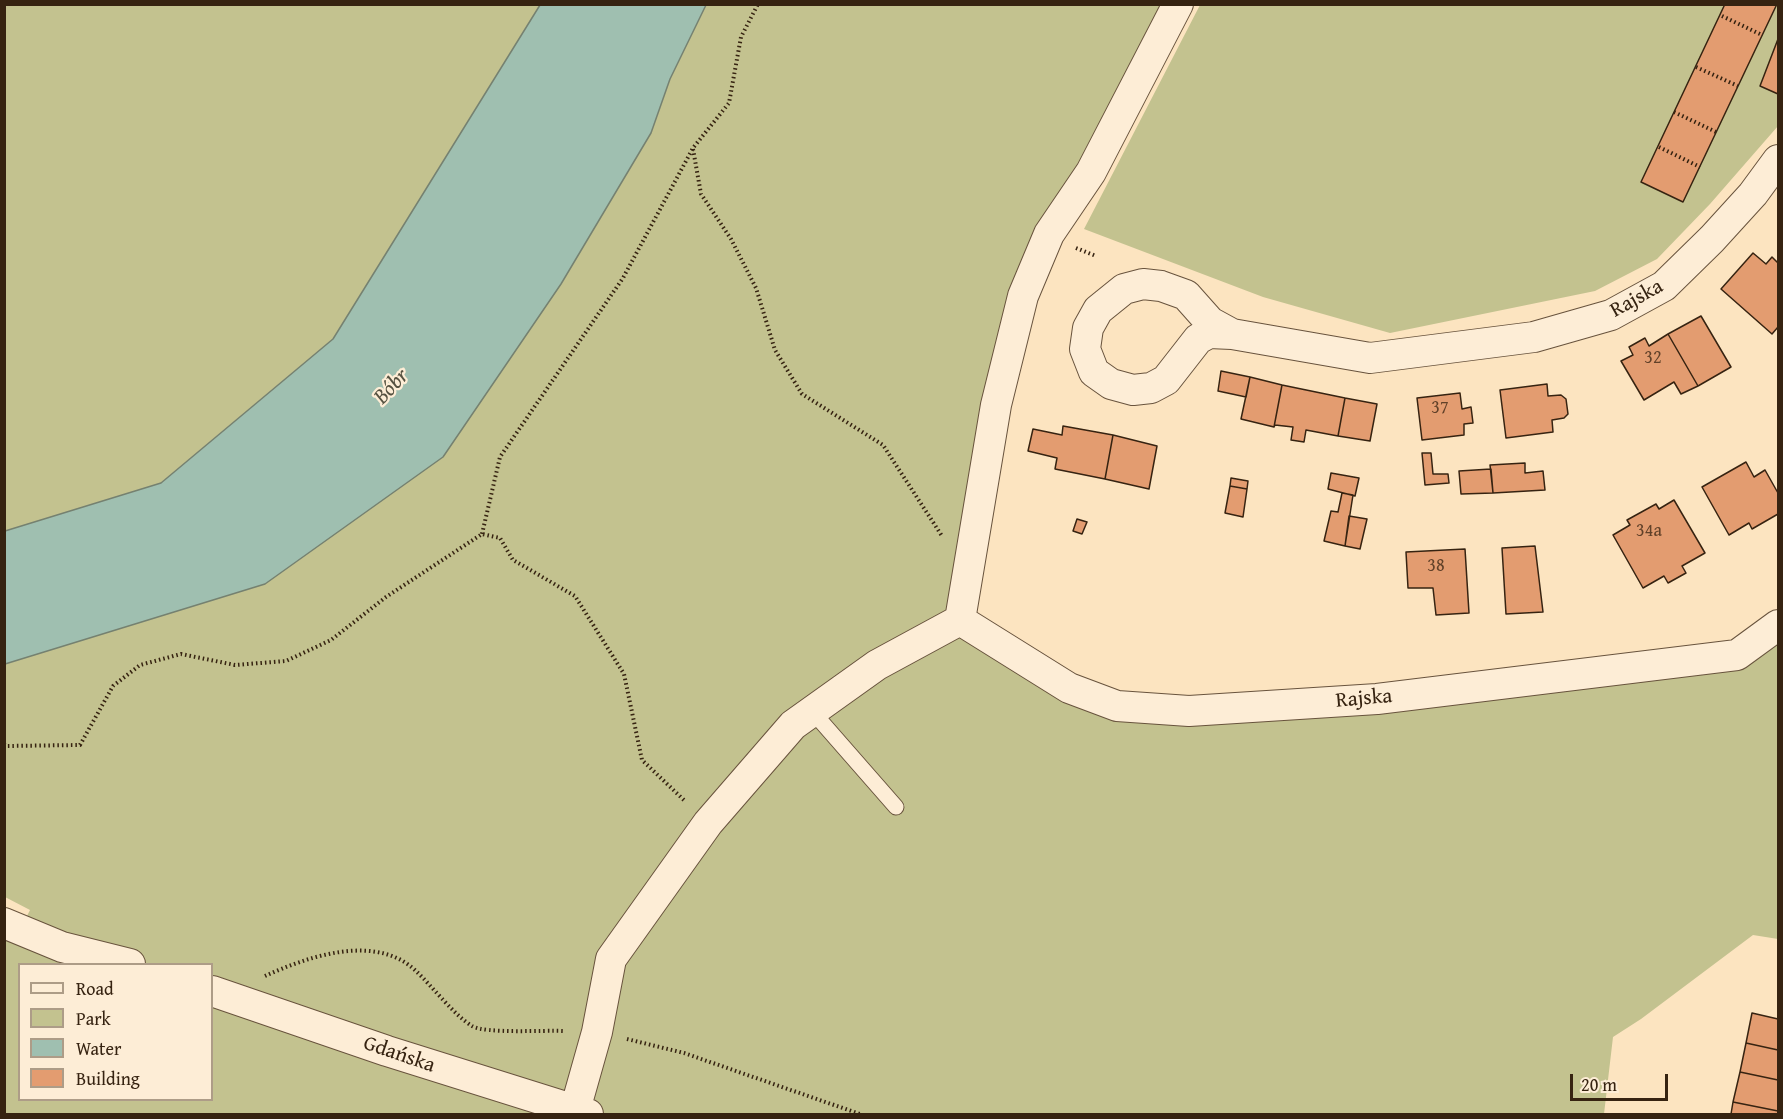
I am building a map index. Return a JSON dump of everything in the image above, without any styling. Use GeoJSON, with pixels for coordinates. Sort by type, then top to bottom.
{"type":"FeatureCollection","features":[{"type":"Feature","properties":{"kind":"street"},"geometry":{"type":"LineString","coordinates":[[582,1112],[611,959],[708,823],[793,725],[877,665],[960,620],[996,405],[1023,296],[1048,234],[1091,172],[1178,4]]}},
{"type":"Feature","properties":{"kind":"street","name":"Rajska"},"geometry":{"type":"LineString","coordinates":[[1232,334],[1210,321],[1186,295],[1161,286],[1143,284],[1124,289],[1098,310],[1088,328],[1085,349],[1094,372],[1111,384],[1133,390],[1151,388],[1166,380],[1189,350],[1209,333],[1232,334],[1370,358],[1534,337],[1611,315],[1664,286],[1712,239],[1753,194],[1779,160]]}},
{"type":"Feature","properties":{"kind":"street","name":"Rajska"},"geometry":{"type":"LineString","coordinates":[[960,620],[1069,688],[1117,706],[1189,711],[1377,699],[1737,655],[1779,625]]}},
{"type":"Feature","properties":{"kind":"street"},"geometry":{"type":"LineString","coordinates":[[4,923],[62,947],[126,963]]}},
{"type":"Feature","properties":{"kind":"street","name":"Gdańska"},"geometry":{"type":"LineString","coordinates":[[218,993],[387,1051],[582,1112]]}},
{"type":"Feature","properties":{"kind":"lane"},"geometry":{"type":"LineString","coordinates":[[812,711],[896,807]]}},
{"type":"Feature","properties":{"kind":"path"},"geometry":{"type":"LineString","coordinates":[[4,744],[7,746],[80,745],[113,686],[140,665],[181,654],[235,664],[286,661],[331,640],[386,597],[482,534],[500,457],[623,278],[693,148],[729,103],[741,37],[758,4]]}},
{"type":"Feature","properties":{"kind":"path"},"geometry":{"type":"LineString","coordinates":[[1722,16],[1762,35]]}},
{"type":"Feature","properties":{"kind":"path"},"geometry":{"type":"LineString","coordinates":[[1696,67],[1738,86]]}},
{"type":"Feature","properties":{"kind":"path"},"geometry":{"type":"LineString","coordinates":[[1674,112],[1716,132]]}},
{"type":"Feature","properties":{"kind":"path"},"geometry":{"type":"LineString","coordinates":[[1659,147],[1700,167]]}},
{"type":"Feature","properties":{"kind":"path"},"geometry":{"type":"LineString","coordinates":[[693,148],[701,194],[730,239],[756,288],[775,350],[802,394],[883,445],[967,574]]}},
{"type":"Feature","properties":{"kind":"path"},"geometry":{"type":"LineString","coordinates":[[1070,245],[1096,256]]}},
{"type":"Feature","properties":{"kind":"path"},"geometry":{"type":"LineString","coordinates":[[482,534],[500,538],[513,560],[575,596],[624,674],[642,760],[708,823]]}},
{"type":"Feature","properties":{"kind":"path"},"geometry":{"type":"LineString","coordinates":[[218,993],[327,954],[374,950],[396,956],[414,969],[473,1026],[493,1030],[597,1032],[684,1053],[861,1114]]}},
{"type":"Feature","properties":{"kind":"green space"},"geometry":{"type":"Polygon","coordinates":[[[5,5],[540,5],[333,339],[161,483],[5,531],[5,5]]]}},
{"type":"Feature","properties":{"kind":"green space"},"geometry":{"type":"Polygon","coordinates":[[[706,5],[1178,5],[1050,233],[960,620],[1117,706],[1737,655],[1778,625],[1778,939],[1753,935],[1641,1019],[1613,1037],[1604,1114],[5,1114],[5,933],[20,930],[30,910],[5,897],[5,664],[265,584],[561,284],[651,133],[670,79],[706,5]]]}},
{"type":"Feature","properties":{"kind":"green space"},"geometry":{"type":"Polygon","coordinates":[[[1200,5],[1778,5],[1778,126],[1710,204],[1657,259],[1595,291],[1390,333],[1263,297],[1084,229],[1200,5]]]}},
{"type":"Feature","properties":{"kind":"water","name":"Bóbr"},"geometry":{"type":"Polygon","coordinates":[[[540,5],[706,5],[670,79],[651,133],[561,284],[443,457],[265,584],[5,664],[5,531],[161,483],[333,339],[540,5]]]}},
{"type":"Feature","properties":{"kind":"building"},"geometry":{"type":"Polygon","coordinates":[[[1725,4],[1777,4],[1683,202],[1641,182],[1725,4]]]}},
{"type":"Feature","properties":{"kind":"building"},"geometry":{"type":"Polygon","coordinates":[[[1778,39],[1778,94],[1760,86],[1778,39]]]}},
{"type":"Feature","properties":{"kind":"building"},"geometry":{"type":"Polygon","coordinates":[[[1753,253],[1766,264],[1772,257],[1778,263],[1778,327],[1772,334],[1721,289],[1753,253]]]}},
{"type":"Feature","properties":{"kind":"building"},"geometry":{"type":"Polygon","coordinates":[[[1701,316],[1731,367],[1698,386],[1668,334],[1701,316]]]}},
{"type":"Feature","properties":{"kind":"building"},"geometry":{"type":"Polygon","coordinates":[[[1668,334],[1698,386],[1681,394],[1674,382],[1644,400],[1621,361],[1633,355],[1629,347],[1645,338],[1649,346],[1668,334]]]}},
{"type":"Feature","properties":{"kind":"building"},"geometry":{"type":"Polygon","coordinates":[[[1221,371],[1250,377],[1246,397],[1218,391],[1221,371]]]}},
{"type":"Feature","properties":{"kind":"building"},"geometry":{"type":"Polygon","coordinates":[[[1250,377],[1282,385],[1274,427],[1241,419],[1250,377]]]}},
{"type":"Feature","properties":{"kind":"building"},"geometry":{"type":"Polygon","coordinates":[[[1547,384],[1548,396],[1561,395],[1566,399],[1568,414],[1564,418],[1552,420],[1553,432],[1506,438],[1500,390],[1547,384]]]}},
{"type":"Feature","properties":{"kind":"building"},"geometry":{"type":"Polygon","coordinates":[[[1282,385],[1345,398],[1338,436],[1306,430],[1304,442],[1291,440],[1293,427],[1275,425],[1274,427],[1282,385]]]}},
{"type":"Feature","properties":{"kind":"building"},"geometry":{"type":"Polygon","coordinates":[[[1460,393],[1462,409],[1471,407],[1473,423],[1464,424],[1464,435],[1422,440],[1417,398],[1460,393]]]}},
{"type":"Feature","properties":{"kind":"building"},"geometry":{"type":"Polygon","coordinates":[[[1345,398],[1377,404],[1370,441],[1338,436],[1345,398]]]}},
{"type":"Feature","properties":{"kind":"building"},"geometry":{"type":"Polygon","coordinates":[[[1063,426],[1113,435],[1105,479],[1055,469],[1057,458],[1028,451],[1033,429],[1062,435],[1063,426]]]}},
{"type":"Feature","properties":{"kind":"building"},"geometry":{"type":"Polygon","coordinates":[[[1113,435],[1157,446],[1149,489],[1105,479],[1113,435]]]}},
{"type":"Feature","properties":{"kind":"building"},"geometry":{"type":"Polygon","coordinates":[[[1422,453],[1431,453],[1433,474],[1448,474],[1449,483],[1425,485],[1422,453]]]}},
{"type":"Feature","properties":{"kind":"building"},"geometry":{"type":"Polygon","coordinates":[[[1746,462],[1754,477],[1765,470],[1778,493],[1778,514],[1752,529],[1749,523],[1729,535],[1702,487],[1746,462]]]}},
{"type":"Feature","properties":{"kind":"building"},"geometry":{"type":"Polygon","coordinates":[[[1525,463],[1525,473],[1543,471],[1545,490],[1493,493],[1490,465],[1525,463]]]}},
{"type":"Feature","properties":{"kind":"building"},"geometry":{"type":"Polygon","coordinates":[[[1491,469],[1493,493],[1461,494],[1459,471],[1491,469]]]}},
{"type":"Feature","properties":{"kind":"building"},"geometry":{"type":"Polygon","coordinates":[[[1331,473],[1359,478],[1355,496],[1328,489],[1331,473]]]}},
{"type":"Feature","properties":{"kind":"building"},"geometry":{"type":"Polygon","coordinates":[[[1231,478],[1248,481],[1247,489],[1230,486],[1231,478]]]}},
{"type":"Feature","properties":{"kind":"building"},"geometry":{"type":"Polygon","coordinates":[[[1230,486],[1247,489],[1243,517],[1225,513],[1230,486]]]}},
{"type":"Feature","properties":{"kind":"building"},"geometry":{"type":"Polygon","coordinates":[[[1342,493],[1353,495],[1345,546],[1324,541],[1331,511],[1338,512],[1342,493]]]}},
{"type":"Feature","properties":{"kind":"building"},"geometry":{"type":"Polygon","coordinates":[[[1674,500],[1705,553],[1682,566],[1686,573],[1668,583],[1664,576],[1643,588],[1613,535],[1630,525],[1627,520],[1656,504],[1659,509],[1674,500]]]}},
{"type":"Feature","properties":{"kind":"building"},"geometry":{"type":"Polygon","coordinates":[[[1349,516],[1367,519],[1360,549],[1345,546],[1349,516]]]}},
{"type":"Feature","properties":{"kind":"building"},"geometry":{"type":"Polygon","coordinates":[[[1077,519],[1087,522],[1082,534],[1073,531],[1077,519]]]}},
{"type":"Feature","properties":{"kind":"building"},"geometry":{"type":"Polygon","coordinates":[[[1535,546],[1543,612],[1506,614],[1502,548],[1535,546]]]}},
{"type":"Feature","properties":{"kind":"building"},"geometry":{"type":"Polygon","coordinates":[[[1465,549],[1469,613],[1436,615],[1433,588],[1408,588],[1406,552],[1465,549]]]}},
{"type":"Feature","properties":{"kind":"building"},"geometry":{"type":"Polygon","coordinates":[[[1752,1013],[1778,1019],[1778,1050],[1746,1043],[1752,1013]]]}},
{"type":"Feature","properties":{"kind":"building"},"geometry":{"type":"Polygon","coordinates":[[[1746,1043],[1778,1050],[1778,1080],[1740,1072],[1746,1043]]]}},
{"type":"Feature","properties":{"kind":"building"},"geometry":{"type":"Polygon","coordinates":[[[1740,1072],[1778,1080],[1778,1111],[1733,1102],[1740,1072]]]}},
{"type":"Feature","properties":{"kind":"building"},"geometry":{"type":"Polygon","coordinates":[[[1733,1102],[1778,1111],[1778,1114],[1731,1114],[1733,1102]]]}}]}
